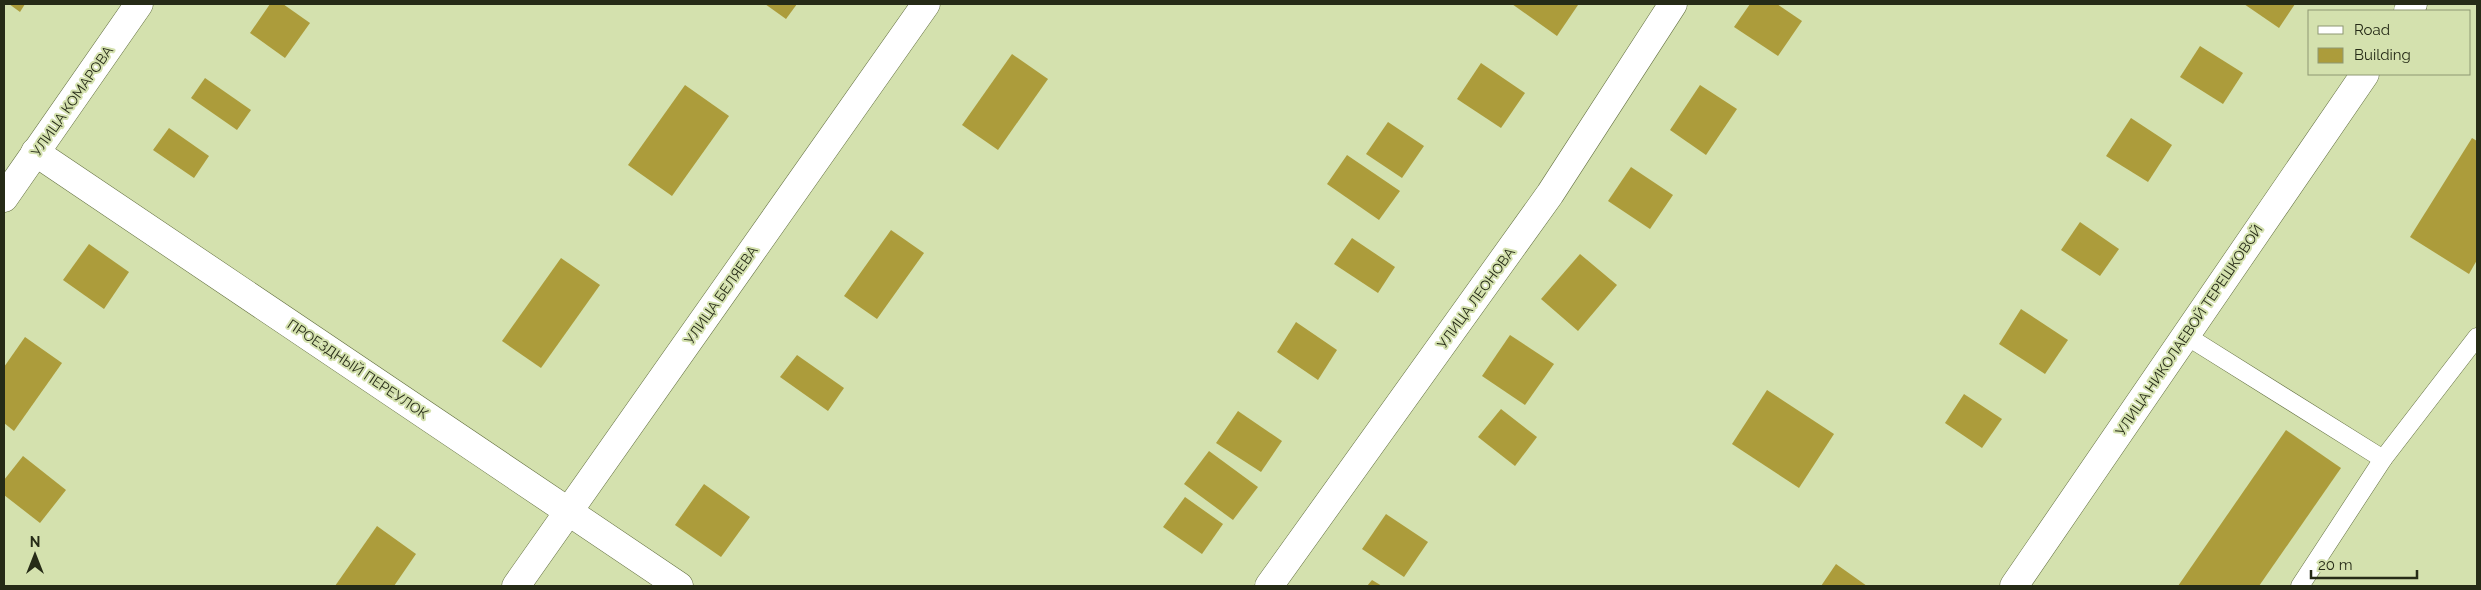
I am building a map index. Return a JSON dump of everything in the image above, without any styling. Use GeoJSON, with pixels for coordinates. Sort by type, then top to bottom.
{"type":"FeatureCollection","features":[{"type":"Feature","properties":{"kind":"street","name":"УЛИЦА КОМАРОВА"},"geometry":{"type":"LineString","coordinates":[[4,198],[139,4]]}},
{"type":"Feature","properties":{"kind":"street","name":"УЛИЦА БЕЛЯЕВА"},"geometry":{"type":"LineString","coordinates":[[516,586],[926,4]]}},
{"type":"Feature","properties":{"kind":"street","name":"УЛИЦА ЛЕОНОВА"},"geometry":{"type":"LineString","coordinates":[[1269,586],[1550,194],[1674,4]]}},
{"type":"Feature","properties":{"kind":"street","name":"УЛИЦА НИКОЛАЕВОЙ ТЕРЕШКОВОЙ"},"geometry":{"type":"LineString","coordinates":[[2014,586],[2364,75]]}},
{"type":"Feature","properties":{"kind":"street","name":"ПРОЕЗДНЫЙ ПЕРЕУЛОК"},"geometry":{"type":"LineString","coordinates":[[35,152],[569,510],[679,586]]}},
{"type":"Feature","properties":{"kind":"lane"},"geometry":{"type":"LineString","coordinates":[[2185,335],[2383,459]]}},
{"type":"Feature","properties":{"kind":"lane"},"geometry":{"type":"LineString","coordinates":[[2300,586],[2383,459],[2477,337]]}},
{"type":"Feature","properties":{"kind":"building"},"geometry":{"type":"Polygon","coordinates":[[[9,4],[25,4],[20,12],[9,4]]]}},
{"type":"Feature","properties":{"kind":"building"},"geometry":{"type":"Polygon","coordinates":[[[270,4],[283,4],[310,23],[285,58],[250,33],[270,4]]]}},
{"type":"Feature","properties":{"kind":"building"},"geometry":{"type":"Polygon","coordinates":[[[765,4],[797,4],[786,19],[765,4]]]}},
{"type":"Feature","properties":{"kind":"building"},"geometry":{"type":"Polygon","coordinates":[[[1512,4],[1576,4],[1578,5],[1557,36],[1512,4]]]}},
{"type":"Feature","properties":{"kind":"building"},"geometry":{"type":"Polygon","coordinates":[[[1750,4],[1777,4],[1802,21],[1778,56],[1734,27],[1750,4]]]}},
{"type":"Feature","properties":{"kind":"building"},"geometry":{"type":"Polygon","coordinates":[[[2244,4],[2295,4],[2279,28],[2244,4]]]}},
{"type":"Feature","properties":{"kind":"building"},"geometry":{"type":"Polygon","coordinates":[[[2200,46],[2243,73],[2223,104],[2180,77],[2200,46]]]}},
{"type":"Feature","properties":{"kind":"building"},"geometry":{"type":"Polygon","coordinates":[[[1012,54],[1048,79],[998,150],[962,125],[1012,54]]]}},
{"type":"Feature","properties":{"kind":"building"},"geometry":{"type":"Polygon","coordinates":[[[1481,63],[1525,93],[1501,128],[1457,99],[1481,63]]]}},
{"type":"Feature","properties":{"kind":"building"},"geometry":{"type":"Polygon","coordinates":[[[205,78],[251,110],[237,130],[191,98],[205,78]]]}},
{"type":"Feature","properties":{"kind":"building"},"geometry":{"type":"Polygon","coordinates":[[[685,85],[729,116],[672,196],[628,165],[685,85]]]}},
{"type":"Feature","properties":{"kind":"building"},"geometry":{"type":"Polygon","coordinates":[[[1700,85],[1737,109],[1706,155],[1670,130],[1700,85]]]}},
{"type":"Feature","properties":{"kind":"building"},"geometry":{"type":"Polygon","coordinates":[[[2131,118],[2172,145],[2148,182],[2106,156],[2131,118]]]}},
{"type":"Feature","properties":{"kind":"building"},"geometry":{"type":"Polygon","coordinates":[[[1388,122],[1424,146],[1402,178],[1366,154],[1388,122]]]}},
{"type":"Feature","properties":{"kind":"building"},"geometry":{"type":"Polygon","coordinates":[[[169,128],[209,156],[194,178],[153,150],[169,128]]]}},
{"type":"Feature","properties":{"kind":"building"},"geometry":{"type":"Polygon","coordinates":[[[2472,138],[2477,141],[2477,260],[2469,274],[2410,237],[2472,138]]]}},
{"type":"Feature","properties":{"kind":"building"},"geometry":{"type":"Polygon","coordinates":[[[1347,155],[1400,191],[1379,220],[1327,184],[1347,155]]]}},
{"type":"Feature","properties":{"kind":"building"},"geometry":{"type":"Polygon","coordinates":[[[1631,167],[1673,195],[1650,229],[1608,201],[1631,167]]]}},
{"type":"Feature","properties":{"kind":"building"},"geometry":{"type":"Polygon","coordinates":[[[2080,222],[2119,249],[2100,276],[2061,250],[2080,222]]]}},
{"type":"Feature","properties":{"kind":"building"},"geometry":{"type":"Polygon","coordinates":[[[891,230],[924,253],[877,319],[844,296],[891,230]]]}},
{"type":"Feature","properties":{"kind":"building"},"geometry":{"type":"Polygon","coordinates":[[[1352,238],[1395,267],[1378,293],[1334,264],[1352,238]]]}},
{"type":"Feature","properties":{"kind":"building"},"geometry":{"type":"Polygon","coordinates":[[[89,244],[129,272],[104,309],[63,280],[89,244]]]}},
{"type":"Feature","properties":{"kind":"building"},"geometry":{"type":"Polygon","coordinates":[[[1580,254],[1617,285],[1578,331],[1541,299],[1580,254]]]}},
{"type":"Feature","properties":{"kind":"building"},"geometry":{"type":"Polygon","coordinates":[[[561,258],[600,285],[541,368],[502,341],[561,258]]]}},
{"type":"Feature","properties":{"kind":"building"},"geometry":{"type":"Polygon","coordinates":[[[2021,309],[2068,340],[2045,374],[1999,344],[2021,309]]]}},
{"type":"Feature","properties":{"kind":"building"},"geometry":{"type":"Polygon","coordinates":[[[1296,322],[1337,350],[1318,380],[1277,352],[1296,322]]]}},
{"type":"Feature","properties":{"kind":"building"},"geometry":{"type":"Polygon","coordinates":[[[1510,335],[1554,364],[1525,405],[1482,376],[1510,335]]]}},
{"type":"Feature","properties":{"kind":"building"},"geometry":{"type":"Polygon","coordinates":[[[25,337],[62,363],[14,431],[4,423],[4,367],[25,337]]]}},
{"type":"Feature","properties":{"kind":"building"},"geometry":{"type":"Polygon","coordinates":[[[797,355],[844,388],[828,411],[780,377],[797,355]]]}},
{"type":"Feature","properties":{"kind":"building"},"geometry":{"type":"Polygon","coordinates":[[[1767,390],[1834,434],[1799,488],[1732,444],[1767,390]]]}},
{"type":"Feature","properties":{"kind":"building"},"geometry":{"type":"Polygon","coordinates":[[[1964,394],[2002,419],[1982,448],[1945,423],[1964,394]]]}},
{"type":"Feature","properties":{"kind":"building"},"geometry":{"type":"Polygon","coordinates":[[[1501,409],[1537,437],[1515,466],[1478,437],[1501,409]]]}},
{"type":"Feature","properties":{"kind":"building"},"geometry":{"type":"Polygon","coordinates":[[[1238,411],[1282,441],[1261,472],[1216,443],[1238,411]]]}},
{"type":"Feature","properties":{"kind":"building"},"geometry":{"type":"Polygon","coordinates":[[[2286,430],[2341,468],[2259,586],[2178,586],[2286,430]]]}},
{"type":"Feature","properties":{"kind":"building"},"geometry":{"type":"Polygon","coordinates":[[[1209,451],[1258,487],[1233,520],[1184,484],[1209,451]]]}},
{"type":"Feature","properties":{"kind":"building"},"geometry":{"type":"Polygon","coordinates":[[[23,456],[66,490],[40,523],[4,495],[4,480],[23,456]]]}},
{"type":"Feature","properties":{"kind":"building"},"geometry":{"type":"Polygon","coordinates":[[[704,484],[750,517],[721,557],[675,525],[704,484]]]}},
{"type":"Feature","properties":{"kind":"building"},"geometry":{"type":"Polygon","coordinates":[[[1185,497],[1223,524],[1202,554],[1163,527],[1185,497]]]}},
{"type":"Feature","properties":{"kind":"building"},"geometry":{"type":"Polygon","coordinates":[[[1386,514],[1428,542],[1404,577],[1362,549],[1386,514]]]}},
{"type":"Feature","properties":{"kind":"building"},"geometry":{"type":"Polygon","coordinates":[[[377,526],[416,554],[394,586],[335,586],[377,526]]]}},
{"type":"Feature","properties":{"kind":"building"},"geometry":{"type":"Polygon","coordinates":[[[1836,564],[1867,586],[1821,586],[1836,564]]]}},
{"type":"Feature","properties":{"kind":"building"},"geometry":{"type":"Polygon","coordinates":[[[1372,580],[1382,586],[1367,586],[1372,580]]]}}]}
